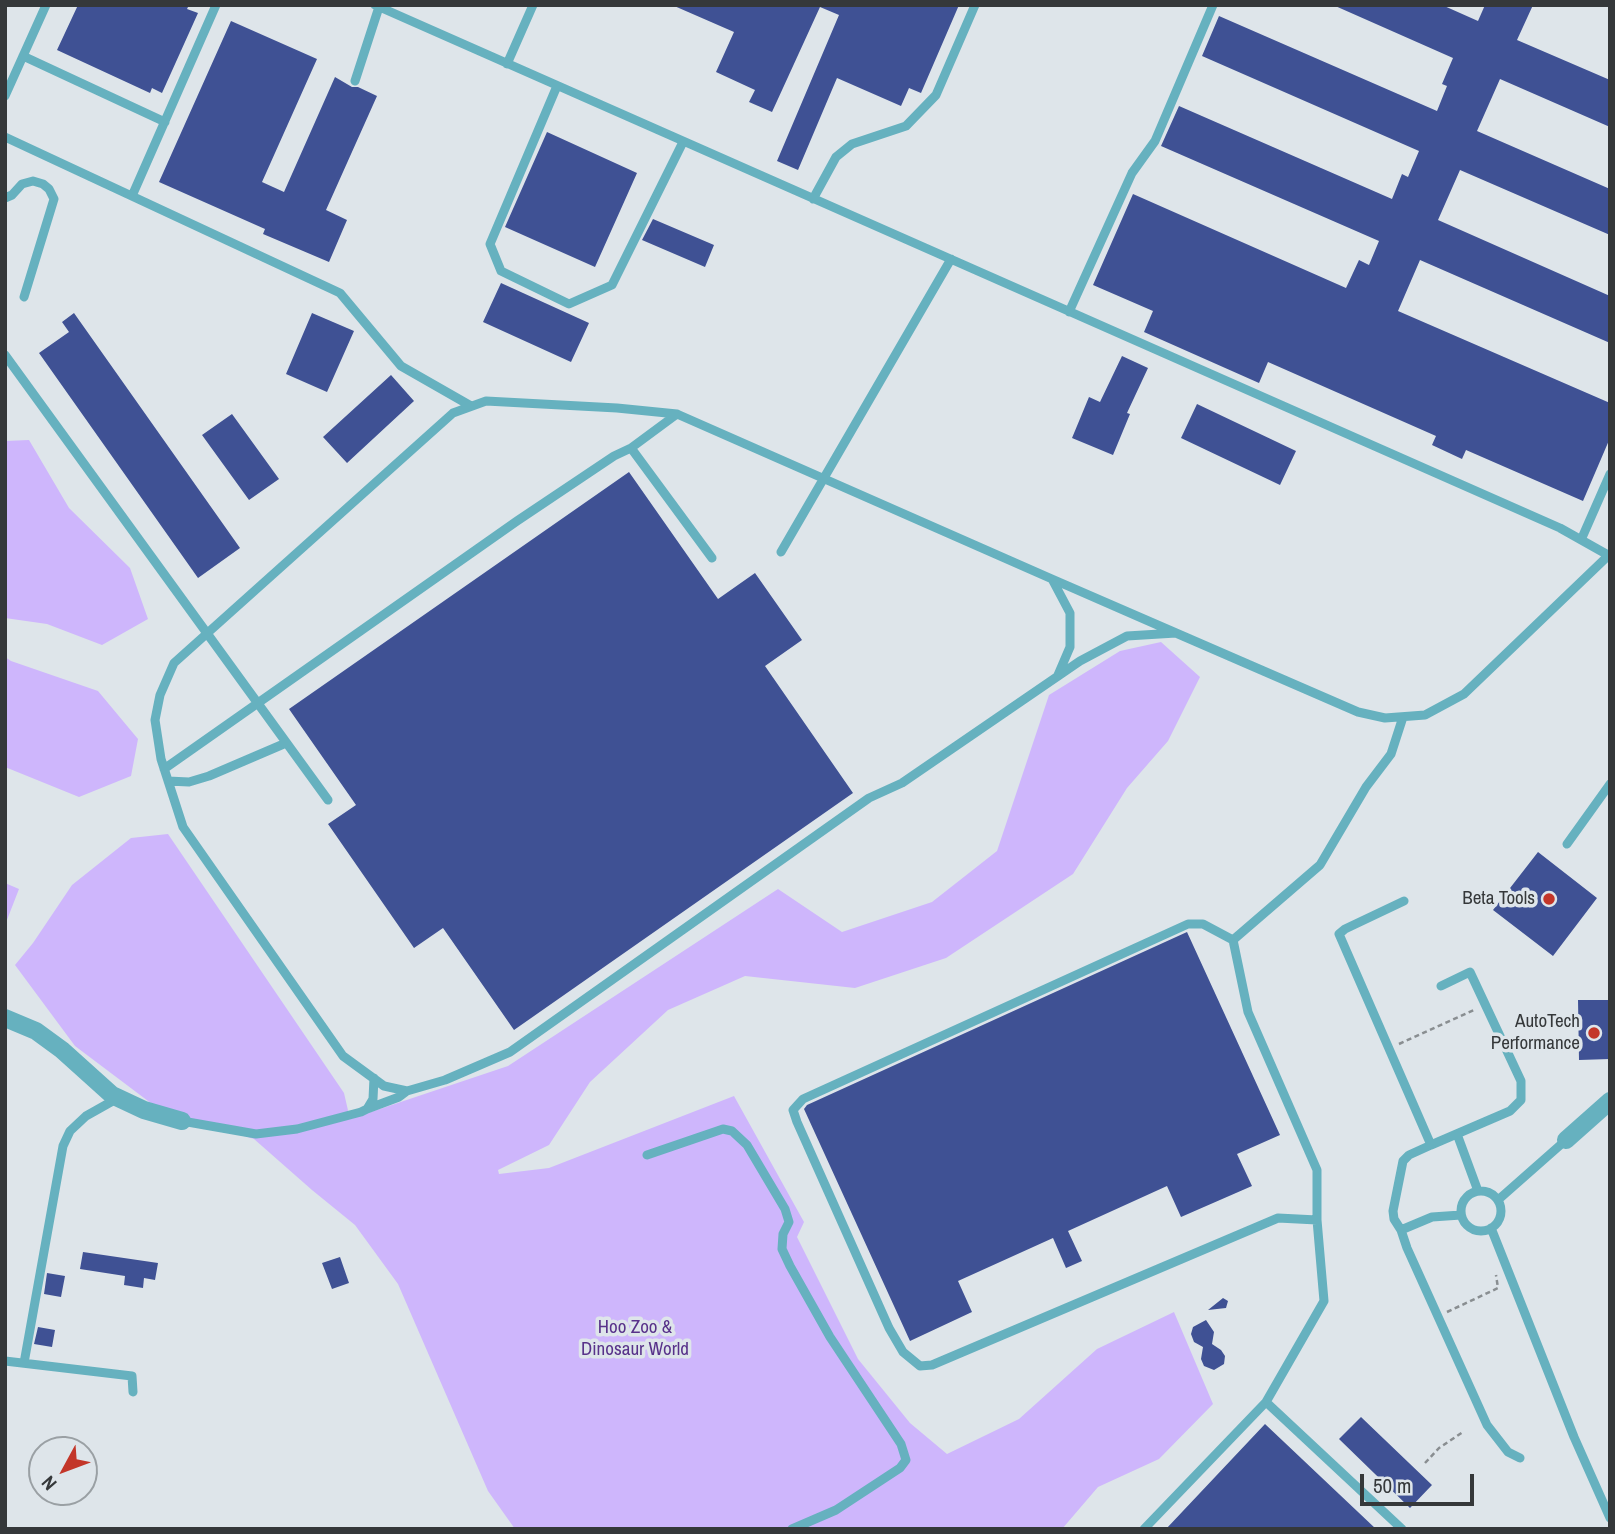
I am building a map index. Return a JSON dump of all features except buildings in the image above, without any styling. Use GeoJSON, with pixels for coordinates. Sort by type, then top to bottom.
{"type":"FeatureCollection","features":[{"type":"Feature","properties":{"kind":"street"},"geometry":{"type":"LineString","coordinates":[[5,1017],[36,1031],[119,1098],[144,1110],[182,1121]]}},
{"type":"Feature","properties":{"kind":"street"},"geometry":{"type":"LineString","coordinates":[[1566,1140],[1610,1101]]}},
{"type":"Feature","properties":{"kind":"lane"},"geometry":{"type":"LineString","coordinates":[[5,96],[46,5]]}},
{"type":"Feature","properties":{"kind":"lane"},"geometry":{"type":"LineString","coordinates":[[132,196],[216,5]]}},
{"type":"Feature","properties":{"kind":"lane"},"geometry":{"type":"LineString","coordinates":[[507,64],[533,5]]}},
{"type":"Feature","properties":{"kind":"lane"},"geometry":{"type":"LineString","coordinates":[[813,199],[836,157],[852,144],[906,126],[936,95],[975,5]]}},
{"type":"Feature","properties":{"kind":"lane"},"geometry":{"type":"LineString","coordinates":[[1069,312],[1132,173],[1155,141],[1213,5]]}},
{"type":"Feature","properties":{"kind":"lane"},"geometry":{"type":"LineString","coordinates":[[355,81],[377,6],[1560,528],[1609,554],[1464,694],[1425,715],[1385,718],[1358,712],[677,415],[485,401],[453,413],[174,663],[160,695],[155,720],[164,769],[183,827],[343,1056],[384,1086],[407,1091]]}},
{"type":"Feature","properties":{"kind":"lane"},"geometry":{"type":"LineString","coordinates":[[23,56],[164,122]]}},
{"type":"Feature","properties":{"kind":"lane"},"geometry":{"type":"LineString","coordinates":[[557,86],[490,244],[501,271],[569,304],[612,285],[683,142]]}},
{"type":"Feature","properties":{"kind":"lane"},"geometry":{"type":"LineString","coordinates":[[5,137],[340,293],[401,366],[471,406]]}},
{"type":"Feature","properties":{"kind":"lane"},"geometry":{"type":"LineString","coordinates":[[5,198],[12,195],[22,184],[33,181],[49,189],[54,200],[24,297]]}},
{"type":"Feature","properties":{"kind":"lane"},"geometry":{"type":"LineString","coordinates":[[781,552],[950,259]]}},
{"type":"Feature","properties":{"kind":"lane"},"geometry":{"type":"LineString","coordinates":[[5,355],[328,800]]}},
{"type":"Feature","properties":{"kind":"lane"},"geometry":{"type":"LineString","coordinates":[[164,769],[517,521],[614,456],[631,448],[677,415]]}},
{"type":"Feature","properties":{"kind":"lane"},"geometry":{"type":"LineString","coordinates":[[631,448],[712,558]]}},
{"type":"Feature","properties":{"kind":"lane"},"geometry":{"type":"LineString","coordinates":[[1581,540],[1610,474]]}},
{"type":"Feature","properties":{"kind":"lane"},"geometry":{"type":"LineString","coordinates":[[1052,579],[1070,613],[1070,647],[1058,676]]}},
{"type":"Feature","properties":{"kind":"lane"},"geometry":{"type":"LineString","coordinates":[[182,1121],[256,1134],[297,1129],[367,1109],[510,1052],[869,798],[902,783],[1080,661],[1127,636],[1176,633]]}},
{"type":"Feature","properties":{"kind":"lane"},"geometry":{"type":"LineString","coordinates":[[1233,940],[1320,865],[1366,787],[1391,754],[1403,717]]}},
{"type":"Feature","properties":{"kind":"lane"},"geometry":{"type":"LineString","coordinates":[[168,781],[189,782],[209,776],[286,743]]}},
{"type":"Feature","properties":{"kind":"lane"},"geometry":{"type":"LineString","coordinates":[[1567,844],[1610,784]]}},
{"type":"Feature","properties":{"kind":"lane"},"geometry":{"type":"LineString","coordinates":[[1599,797],[1610,803]]}},
{"type":"Feature","properties":{"kind":"lane"},"geometry":{"type":"LineString","coordinates":[[1404,901],[1339,934],[1431,1145]]}},
{"type":"Feature","properties":{"kind":"lane"},"geometry":{"type":"LineString","coordinates":[[1233,940],[1203,924],[1188,924],[803,1099],[793,1110],[889,1328],[903,1352],[920,1366],[932,1365],[1278,1217],[1317,1220]]}},
{"type":"Feature","properties":{"kind":"lane"},"geometry":{"type":"LineString","coordinates":[[1144,1529],[1266,1402],[1324,1301],[1317,1220],[1317,1171],[1248,1012],[1233,940]]}},
{"type":"Feature","properties":{"kind":"lane"},"geometry":{"type":"LineString","coordinates":[[1441,986],[1470,972],[1521,1082],[1521,1100],[1510,1111],[1409,1155],[1403,1161],[1394,1219],[1487,1425],[1508,1452],[1520,1458]]}},
{"type":"Feature","properties":{"kind":"lane"},"geometry":{"type":"LineString","coordinates":[[367,1109],[373,1099],[374,1078]]}},
{"type":"Feature","properties":{"kind":"lane"},"geometry":{"type":"LineString","coordinates":[[24,1363],[63,1146],[70,1131],[86,1116],[119,1098]]}},
{"type":"Feature","properties":{"kind":"lane"},"geometry":{"type":"LineString","coordinates":[[647,1155],[723,1129],[732,1132],[747,1145],[785,1209],[789,1222],[783,1234],[782,1249],[790,1266],[830,1337],[901,1444],[906,1460],[900,1468],[836,1510],[792,1529]]}},
{"type":"Feature","properties":{"kind":"lane"},"geometry":{"type":"LineString","coordinates":[[1458,1134],[1478,1191]]}},
{"type":"Feature","properties":{"kind":"lane"},"geometry":{"type":"LineString","coordinates":[[1497,1200],[1566,1140]]}},
{"type":"Feature","properties":{"kind":"lane"},"geometry":{"type":"LineString","coordinates":[[1478,1191],[1489,1192],[1497,1200],[1501,1212],[1496,1224],[1479,1231],[1472,1229],[1463,1221],[1461,1215],[1462,1202],[1472,1192],[1478,1191]]}},
{"type":"Feature","properties":{"kind":"lane"},"geometry":{"type":"LineString","coordinates":[[1401,1230],[1432,1217],[1461,1215]]}},
{"type":"Feature","properties":{"kind":"lane"},"geometry":{"type":"LineString","coordinates":[[1491,1228],[1574,1437],[1610,1518]]}},
{"type":"Feature","properties":{"kind":"lane"},"geometry":{"type":"LineString","coordinates":[[5,1361],[132,1376],[133,1392]]}},
{"type":"Feature","properties":{"kind":"lane"},"geometry":{"type":"LineString","coordinates":[[1266,1402],[1402,1529]]}},
{"type":"Feature","properties":{"kind":"path"},"geometry":{"type":"LineString","coordinates":[[1389,1049],[1485,1004]]}},
{"type":"Feature","properties":{"kind":"path"},"geometry":{"type":"LineString","coordinates":[[1438,1316],[1498,1288],[1495,1276],[1499,1273]]}},
{"type":"Feature","properties":{"kind":"path"},"geometry":{"type":"LineString","coordinates":[[1425,1463],[1439,1448],[1463,1432]]}},
{"type":"Feature","properties":{"kind":"green space"},"geometry":{"type":"Polygon","coordinates":[[[29,440],[69,508],[130,568],[148,619],[102,645],[47,624],[5,618],[5,441],[29,440]]]}},
{"type":"Feature","properties":{"kind":"green space","name":"Hoo Zoo & Dinosaur World"},"geometry":{"type":"Polygon","coordinates":[[[1161,642],[1200,677],[1168,741],[1127,788],[1073,874],[946,958],[855,988],[745,976],[668,1010],[590,1082],[549,1145],[498,1170],[499,1174],[549,1168],[734,1096],[804,1222],[797,1237],[858,1359],[910,1423],[947,1454],[1019,1419],[1097,1349],[1174,1312],[1213,1404],[1159,1459],[1098,1487],[1062,1529],[515,1529],[488,1491],[398,1284],[355,1225],[254,1139],[164,1113],[75,1046],[15,965],[72,885],[131,838],[168,834],[344,1093],[350,1119],[508,1066],[778,889],[842,932],[932,902],[997,851],[1049,695],[1120,651],[1161,642]]]}},
{"type":"Feature","properties":{"kind":"green space"},"geometry":{"type":"Polygon","coordinates":[[[5,657],[98,691],[138,739],[131,776],[79,797],[5,767],[5,657]]]}},
{"type":"Feature","properties":{"kind":"green space"},"geometry":{"type":"Polygon","coordinates":[[[5,883],[19,889],[5,925],[5,883]]]}},
{"type":"Feature","properties":{"kind":"place","name":"Beta Tools"},"geometry":{"type":"Point","coordinates":[1549,899]}},
{"type":"Feature","properties":{"kind":"place","name":"AutoTech Performance"},"geometry":{"type":"Point","coordinates":[1594,1033]}}]}
